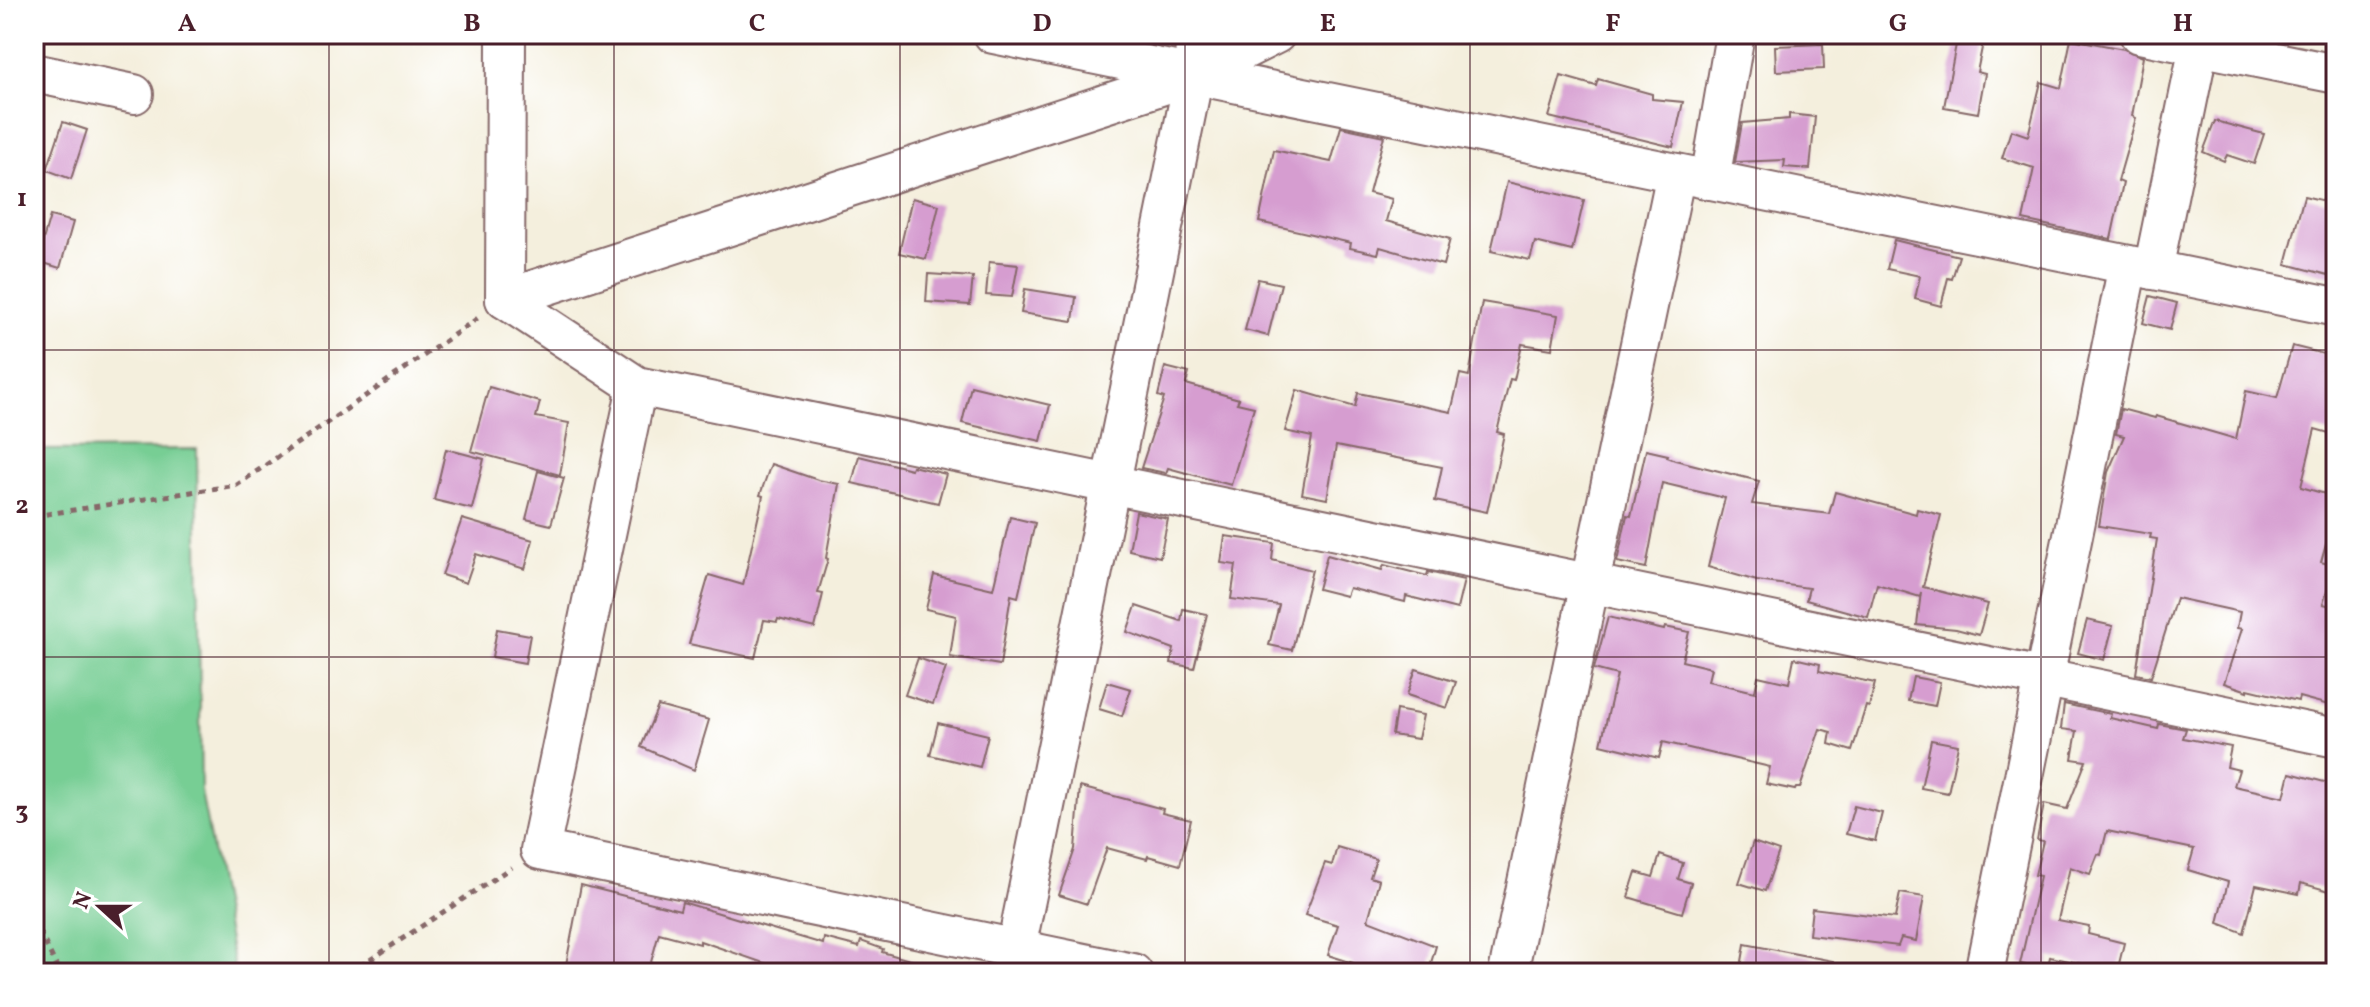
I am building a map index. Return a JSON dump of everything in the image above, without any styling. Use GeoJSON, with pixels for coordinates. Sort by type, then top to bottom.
{"type":"FeatureCollection","features":[{"type":"Feature","properties":{"kind":"street"},"geometry":{"type":"LineString","coordinates":[[505,299],[506,34]]}},
{"type":"Feature","properties":{"kind":"street"},"geometry":{"type":"LineString","coordinates":[[993,34],[2336,307]]}},
{"type":"Feature","properties":{"kind":"street"},"geometry":{"type":"LineString","coordinates":[[1013,961],[1194,75],[1195,34]]}},
{"type":"Feature","properties":{"kind":"street"},"geometry":{"type":"LineString","coordinates":[[505,299],[1194,75],[1276,34]]}},
{"type":"Feature","properties":{"kind":"street"},"geometry":{"type":"LineString","coordinates":[[1508,973],[1589,583],[1693,176],[1735,34]]}},
{"type":"Feature","properties":{"kind":"street"},"geometry":{"type":"LineString","coordinates":[[2139,34],[2336,74]]}},
{"type":"Feature","properties":{"kind":"street"},"geometry":{"type":"LineString","coordinates":[[1984,973],[2044,678],[2140,267],[2199,46]]}},
{"type":"Feature","properties":{"kind":"street"},"geometry":{"type":"LineString","coordinates":[[34,73],[134,94]]}},
{"type":"Feature","properties":{"kind":"street"},"geometry":{"type":"LineString","coordinates":[[505,299],[637,386],[2336,738]]}},
{"type":"Feature","properties":{"kind":"street"},"geometry":{"type":"LineString","coordinates":[[637,386],[540,850],[1013,961],[1133,973]]}},
{"type":"Feature","properties":{"kind":"path"},"geometry":{"type":"LineString","coordinates":[[34,516],[237,485],[505,299]]}},
{"type":"Feature","properties":{"kind":"path"},"geometry":{"type":"LineString","coordinates":[[350,973],[540,850]]}},
{"type":"Feature","properties":{"kind":"path"},"geometry":{"type":"LineString","coordinates":[[34,921],[60,973]]}},
{"type":"Feature","properties":{"kind":"green space"},"geometry":{"type":"Polygon","coordinates":[[[197,449],[201,791],[235,973],[34,973],[34,450],[197,449]]]}},
{"type":"Feature","properties":{"kind":"building"},"geometry":{"type":"Polygon","coordinates":[[[1958,34],[1984,38],[1977,72],[1985,74],[1978,113],[1944,107],[1958,34]]]}},
{"type":"Feature","properties":{"kind":"building"},"geometry":{"type":"Polygon","coordinates":[[[2071,39],[2124,49],[2143,57],[2132,116],[2136,118],[2118,181],[2123,183],[2111,239],[2023,220],[2034,168],[2002,158],[2011,130],[2028,136],[2041,82],[2061,88],[2071,39]]]}},
{"type":"Feature","properties":{"kind":"building"},"geometry":{"type":"Polygon","coordinates":[[[1823,44],[1824,69],[1776,71],[1775,46],[1823,44]]]}},
{"type":"Feature","properties":{"kind":"building"},"geometry":{"type":"Polygon","coordinates":[[[1561,76],[1596,86],[1598,79],[1652,94],[1652,99],[1683,102],[1673,147],[1549,117],[1561,76]]]}},
{"type":"Feature","properties":{"kind":"building"},"geometry":{"type":"Polygon","coordinates":[[[1789,114],[1815,117],[1810,169],[1784,167],[1785,160],[1735,162],[1742,123],[1789,119],[1789,114]]]}},
{"type":"Feature","properties":{"kind":"building"},"geometry":{"type":"Polygon","coordinates":[[[2215,121],[2264,134],[2254,164],[2227,155],[2224,161],[2203,152],[2215,121]]]}},
{"type":"Feature","properties":{"kind":"building"},"geometry":{"type":"Polygon","coordinates":[[[63,122],[87,130],[71,179],[47,170],[63,122]]]}},
{"type":"Feature","properties":{"kind":"building"},"geometry":{"type":"Polygon","coordinates":[[[1341,127],[1384,136],[1369,193],[1392,199],[1386,221],[1450,239],[1443,265],[1380,247],[1378,254],[1350,248],[1351,243],[1259,222],[1274,150],[1331,162],[1341,127]]]}},
{"type":"Feature","properties":{"kind":"building"},"geometry":{"type":"Polygon","coordinates":[[[1507,182],[1584,200],[1572,251],[1535,242],[1530,260],[1491,251],[1507,182]]]}},
{"type":"Feature","properties":{"kind":"building"},"geometry":{"type":"Polygon","coordinates":[[[2304,196],[2333,203],[2327,227],[2336,228],[2336,277],[2286,264],[2304,196]]]}},
{"type":"Feature","properties":{"kind":"building"},"geometry":{"type":"Polygon","coordinates":[[[912,198],[939,205],[926,259],[899,253],[912,198]]]}},
{"type":"Feature","properties":{"kind":"building"},"geometry":{"type":"Polygon","coordinates":[[[50,216],[73,222],[60,268],[37,261],[50,216]]]}},
{"type":"Feature","properties":{"kind":"building"},"geometry":{"type":"Polygon","coordinates":[[[1894,240],[1959,256],[1952,279],[1948,278],[1941,306],[1915,299],[1920,276],[1887,269],[1894,240]]]}},
{"type":"Feature","properties":{"kind":"building"},"geometry":{"type":"Polygon","coordinates":[[[989,262],[1018,265],[1012,297],[986,295],[989,262]]]}},
{"type":"Feature","properties":{"kind":"building"},"geometry":{"type":"Polygon","coordinates":[[[928,274],[973,277],[970,305],[926,302],[928,274]]]}},
{"type":"Feature","properties":{"kind":"building"},"geometry":{"type":"Polygon","coordinates":[[[1258,279],[1281,284],[1268,336],[1245,330],[1258,279]]]}},
{"type":"Feature","properties":{"kind":"building"},"geometry":{"type":"Polygon","coordinates":[[[1025,289],[1076,297],[1073,321],[1021,313],[1025,289]]]}},
{"type":"Feature","properties":{"kind":"building"},"geometry":{"type":"Polygon","coordinates":[[[2150,296],[2177,303],[2170,330],[2143,323],[2150,296]]]}},
{"type":"Feature","properties":{"kind":"building"},"geometry":{"type":"Polygon","coordinates":[[[1482,302],[1558,315],[1552,349],[1522,344],[1497,432],[1504,434],[1487,512],[1435,501],[1442,467],[1336,446],[1327,499],[1302,494],[1312,437],[1285,431],[1297,390],[1355,407],[1358,393],[1451,412],[1460,374],[1469,376],[1482,302]]]}},
{"type":"Feature","properties":{"kind":"building"},"geometry":{"type":"Polygon","coordinates":[[[2292,346],[2336,357],[2336,435],[2315,429],[2301,487],[2336,497],[2336,508],[2321,562],[2335,566],[2323,604],[2336,607],[2336,707],[2299,697],[2298,701],[2248,691],[2224,683],[2242,629],[2237,628],[2240,612],[2176,598],[2151,677],[2136,674],[2157,539],[2150,538],[2151,534],[2099,526],[2108,472],[2124,436],[2116,434],[2121,409],[2236,439],[2246,391],[2277,398],[2292,346]]]}},
{"type":"Feature","properties":{"kind":"building"},"geometry":{"type":"Polygon","coordinates":[[[1165,367],[1189,373],[1186,384],[1239,399],[1237,403],[1254,407],[1231,485],[1168,468],[1166,473],[1141,468],[1164,398],[1158,396],[1165,367]]]}},
{"type":"Feature","properties":{"kind":"building"},"geometry":{"type":"Polygon","coordinates":[[[971,386],[1050,405],[1041,441],[962,423],[971,386]]]}},
{"type":"Feature","properties":{"kind":"building"},"geometry":{"type":"Polygon","coordinates":[[[489,387],[540,402],[536,417],[569,423],[560,475],[471,451],[489,387]]]}},
{"type":"Feature","properties":{"kind":"building"},"geometry":{"type":"Polygon","coordinates":[[[446,449],[484,459],[472,509],[434,500],[446,449]]]}},
{"type":"Feature","properties":{"kind":"building"},"geometry":{"type":"Polygon","coordinates":[[[1646,450],[1759,481],[1752,504],[1829,514],[1835,492],[1916,514],[1917,509],[1941,515],[1923,587],[1988,604],[1979,635],[1917,625],[1921,592],[1920,597],[1877,584],[1868,617],[1806,600],[1809,588],[1757,581],[1708,567],[1725,498],[1662,483],[1646,568],[1617,562],[1646,450]]]}},
{"type":"Feature","properties":{"kind":"building"},"geometry":{"type":"Polygon","coordinates":[[[859,456],[946,474],[938,503],[852,483],[859,456]]]}},
{"type":"Feature","properties":{"kind":"building"},"geometry":{"type":"Polygon","coordinates":[[[771,464],[839,484],[828,559],[818,593],[823,594],[815,628],[778,619],[777,622],[764,620],[755,658],[689,644],[709,575],[743,585],[763,496],[760,495],[771,464]]]}},
{"type":"Feature","properties":{"kind":"building"},"geometry":{"type":"Polygon","coordinates":[[[538,471],[564,478],[551,525],[526,519],[538,471]]]}},
{"type":"Feature","properties":{"kind":"building"},"geometry":{"type":"Polygon","coordinates":[[[1136,512],[1168,519],[1160,557],[1129,550],[1136,512]]]}},
{"type":"Feature","properties":{"kind":"building"},"geometry":{"type":"Polygon","coordinates":[[[1010,517],[1035,523],[1018,597],[1011,595],[1000,665],[950,657],[956,616],[926,609],[934,575],[993,589],[1010,517]]]}},
{"type":"Feature","properties":{"kind":"building"},"geometry":{"type":"Polygon","coordinates":[[[462,519],[533,540],[525,569],[476,554],[466,583],[442,575],[462,519]]]}},
{"type":"Feature","properties":{"kind":"building"},"geometry":{"type":"Polygon","coordinates":[[[1225,536],[1274,543],[1272,560],[1312,570],[1292,650],[1269,645],[1279,605],[1231,599],[1236,565],[1221,563],[1225,536]]]}},
{"type":"Feature","properties":{"kind":"building"},"geometry":{"type":"Polygon","coordinates":[[[1327,555],[1382,570],[1384,565],[1427,576],[1428,572],[1464,580],[1457,609],[1406,596],[1405,602],[1349,588],[1346,596],[1318,589],[1327,555]]]}},
{"type":"Feature","properties":{"kind":"building"},"geometry":{"type":"Polygon","coordinates":[[[1136,606],[1181,621],[1183,609],[1207,614],[1194,668],[1171,663],[1174,649],[1127,632],[1136,606]]]}},
{"type":"Feature","properties":{"kind":"building"},"geometry":{"type":"Polygon","coordinates":[[[1608,617],[1664,630],[1665,627],[1689,632],[1682,661],[1711,668],[1708,681],[1755,692],[1758,676],[1789,683],[1794,658],[1820,664],[1819,671],[1875,683],[1852,751],[1829,744],[1831,732],[1820,729],[1800,788],[1795,790],[1766,784],[1770,767],[1663,742],[1659,758],[1601,744],[1617,675],[1594,669],[1608,617]]]}},
{"type":"Feature","properties":{"kind":"building"},"geometry":{"type":"Polygon","coordinates":[[[2087,620],[2113,626],[2104,660],[2078,653],[2087,620]]]}},
{"type":"Feature","properties":{"kind":"building"},"geometry":{"type":"Polygon","coordinates":[[[497,629],[530,635],[525,663],[492,657],[497,629]]]}},
{"type":"Feature","properties":{"kind":"building"},"geometry":{"type":"Polygon","coordinates":[[[918,658],[946,668],[933,704],[905,695],[918,658]]]}},
{"type":"Feature","properties":{"kind":"building"},"geometry":{"type":"Polygon","coordinates":[[[1416,669],[1456,682],[1447,708],[1407,695],[1416,669]]]}},
{"type":"Feature","properties":{"kind":"building"},"geometry":{"type":"Polygon","coordinates":[[[1913,677],[1940,682],[1935,706],[1908,701],[1913,677]]]}},
{"type":"Feature","properties":{"kind":"building"},"geometry":{"type":"Polygon","coordinates":[[[1107,682],[1131,689],[1122,716],[1099,709],[1107,682]]]}},
{"type":"Feature","properties":{"kind":"building"},"geometry":{"type":"Polygon","coordinates":[[[2064,704],[2111,714],[2110,718],[2158,729],[2159,724],[2186,729],[2183,738],[2231,747],[2227,767],[2239,770],[2234,786],[2284,797],[2290,773],[2336,785],[2336,893],[2301,883],[2299,894],[2256,885],[2244,933],[2218,923],[2228,882],[2188,870],[2194,849],[2107,831],[2101,855],[2098,854],[2090,874],[2070,867],[2058,920],[2089,926],[2088,934],[2124,943],[2117,972],[2050,957],[2047,970],[2020,964],[2040,876],[2035,875],[2043,841],[2037,840],[2044,804],[2067,809],[2086,761],[2072,759],[2077,731],[2061,729],[2064,704]]]}},
{"type":"Feature","properties":{"kind":"building"},"geometry":{"type":"Polygon","coordinates":[[[658,706],[709,720],[694,770],[641,747],[658,706]]]}},
{"type":"Feature","properties":{"kind":"building"},"geometry":{"type":"Polygon","coordinates":[[[1396,710],[1423,715],[1418,739],[1392,735],[1396,710]]]}},
{"type":"Feature","properties":{"kind":"building"},"geometry":{"type":"Polygon","coordinates":[[[938,723],[988,735],[980,767],[930,755],[938,723]]]}},
{"type":"Feature","properties":{"kind":"building"},"geometry":{"type":"Polygon","coordinates":[[[1931,740],[1958,745],[1948,793],[1921,788],[1931,740]]]}},
{"type":"Feature","properties":{"kind":"building"},"geometry":{"type":"Polygon","coordinates":[[[1080,787],[1163,809],[1162,813],[1191,820],[1180,865],[1107,848],[1087,904],[1059,895],[1075,849],[1080,787]]]}},
{"type":"Feature","properties":{"kind":"building"},"geometry":{"type":"Polygon","coordinates":[[[1854,806],[1882,813],[1875,841],[1846,834],[1854,806]]]}},
{"type":"Feature","properties":{"kind":"building"},"geometry":{"type":"Polygon","coordinates":[[[1753,842],[1779,851],[1765,891],[1739,883],[1753,842]]]}},
{"type":"Feature","properties":{"kind":"building"},"geometry":{"type":"Polygon","coordinates":[[[1337,847],[1376,859],[1370,877],[1379,880],[1368,920],[1436,946],[1428,973],[1350,973],[1353,963],[1328,955],[1338,925],[1305,915],[1325,863],[1332,865],[1337,847]]]}},
{"type":"Feature","properties":{"kind":"building"},"geometry":{"type":"Polygon","coordinates":[[[1660,855],[1683,863],[1678,879],[1691,883],[1682,913],[1628,897],[1636,872],[1653,877],[1660,855]]]}},
{"type":"Feature","properties":{"kind":"building"},"geometry":{"type":"Polygon","coordinates":[[[581,885],[680,910],[682,902],[823,944],[824,938],[859,947],[861,941],[883,949],[882,952],[931,966],[930,973],[764,973],[767,964],[700,941],[700,944],[659,933],[648,973],[580,973],[565,970],[581,885]]]}},
{"type":"Feature","properties":{"kind":"building"},"geometry":{"type":"Polygon","coordinates":[[[1900,893],[1924,897],[1916,941],[1901,938],[1898,946],[1809,935],[1812,908],[1895,918],[1900,893]]]}},
{"type":"Feature","properties":{"kind":"building"},"geometry":{"type":"Polygon","coordinates":[[[1745,944],[1833,961],[1832,973],[1740,973],[1745,944]]]}}]}
